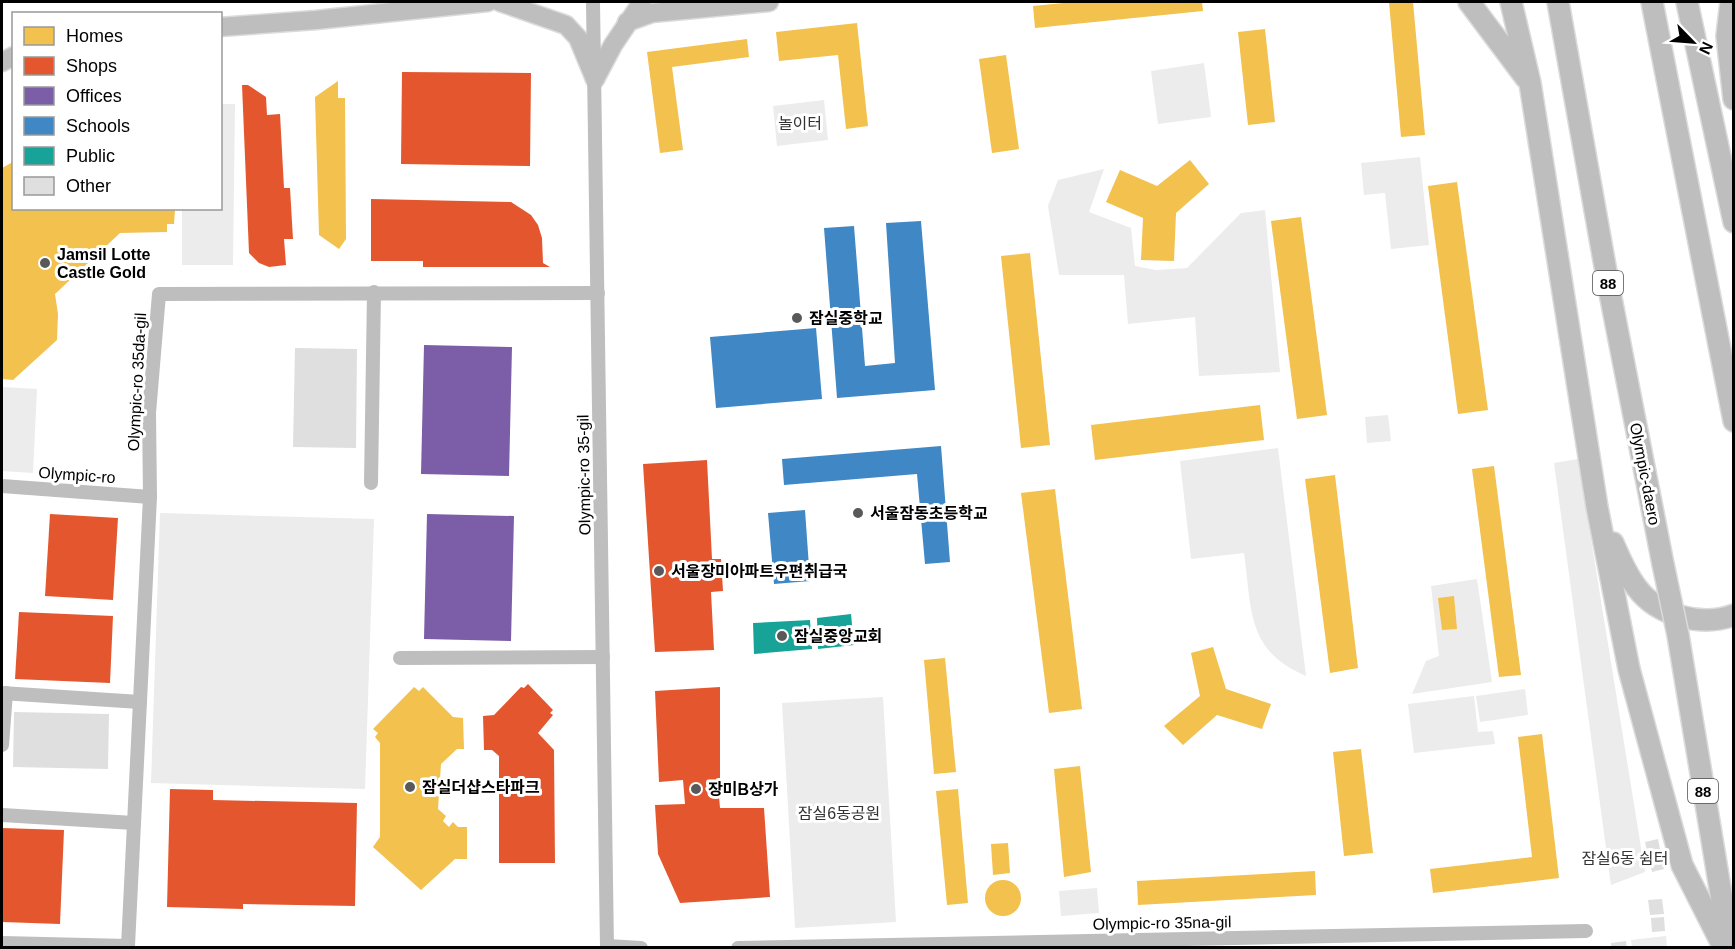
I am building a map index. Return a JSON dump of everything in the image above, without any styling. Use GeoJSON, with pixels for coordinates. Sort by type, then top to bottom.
{"type":"FeatureCollection","features":[{"type":"Feature","properties":{"kind":"highway"},"geometry":{"type":"LineString","coordinates":[[1469,2],[1530,83]]}},
{"type":"Feature","properties":{"kind":"highway"},"geometry":{"type":"LineString","coordinates":[[1511,2],[1530,83],[1597,507],[1629,669],[1682,865],[1724,948]]}},
{"type":"Feature","properties":{"kind":"highway","name":"Olympic-daero"},"geometry":{"type":"LineString","coordinates":[[1558,2],[1608,283],[1678,635],[1730,948]]}},
{"type":"Feature","properties":{"kind":"highway"},"geometry":{"type":"LineString","coordinates":[[1652,2],[1734,421]]}},
{"type":"Feature","properties":{"kind":"highway"},"geometry":{"type":"LineString","coordinates":[[1687,2],[1734,222]]}},
{"type":"Feature","properties":{"kind":"highway"},"geometry":{"type":"LineString","coordinates":[[1731,2],[1727,36],[1728,71],[1734,99]]}},
{"type":"Feature","properties":{"kind":"highway"},"geometry":{"type":"LineString","coordinates":[[1597,507],[1626,573],[1649,600],[1676,615],[1696,621],[1723,620],[1734,615]]}},
{"type":"Feature","properties":{"kind":"main road"},"geometry":{"type":"LineString","coordinates":[[222,27],[316,20],[488,2]]}},
{"type":"Feature","properties":{"kind":"main road"},"geometry":{"type":"LineString","coordinates":[[500,2],[567,25],[578,38],[595,80]]}},
{"type":"Feature","properties":{"kind":"main road"},"geometry":{"type":"LineString","coordinates":[[595,80],[627,22],[642,2]]}},
{"type":"Feature","properties":{"kind":"main road"},"geometry":{"type":"LineString","coordinates":[[627,22],[652,13],[769,2]]}},
{"type":"Feature","properties":{"kind":"street","name":"Olympic-ro 35-gil"},"geometry":{"type":"LineString","coordinates":[[593,2],[607,947]]}},
{"type":"Feature","properties":{"kind":"street"},"geometry":{"type":"LineString","coordinates":[[370,483],[374,292]]}},
{"type":"Feature","properties":{"kind":"street","name":"Olympic-ro 35da-gil"},"geometry":{"type":"LineString","coordinates":[[128,946],[150,497],[149,413],[159,294],[598,293]]}},
{"type":"Feature","properties":{"kind":"street","name":"Olympic-ro"},"geometry":{"type":"LineString","coordinates":[[2,486],[150,497]]}},
{"type":"Feature","properties":{"kind":"street"},"geometry":{"type":"LineString","coordinates":[[400,658],[603,657]]}},
{"type":"Feature","properties":{"kind":"street"},"geometry":{"type":"LineString","coordinates":[[2,745],[4,693],[140,702]]}},
{"type":"Feature","properties":{"kind":"street"},"geometry":{"type":"LineString","coordinates":[[2,814],[134,823]]}},
{"type":"Feature","properties":{"kind":"street","name":"Olympic-ro 35na-gil"},"geometry":{"type":"LineString","coordinates":[[738,948],[1151,943],[1586,931]]}},
{"type":"Feature","properties":{"kind":"street"},"geometry":{"type":"LineString","coordinates":[[2,943],[128,946]]}},
{"type":"Feature","properties":{"kind":"street"},"geometry":{"type":"LineString","coordinates":[[607,947],[641,948]]}},
{"type":"Feature","properties":{"kind":"green space"},"geometry":{"type":"Polygon","coordinates":[[[1204,63],[1211,117],[1158,124],[1151,71],[1204,63]]]}},
{"type":"Feature","properties":{"kind":"green space","name":"놀이터"},"geometry":{"type":"Polygon","coordinates":[[[824,100],[828,140],[777,146],[773,106],[824,100]]]}},
{"type":"Feature","properties":{"kind":"green space"},"geometry":{"type":"Polygon","coordinates":[[[222,104],[235,104],[233,265],[182,265],[182,210],[222,210],[222,104]]]}},
{"type":"Feature","properties":{"kind":"green space"},"geometry":{"type":"Polygon","coordinates":[[[1420,157],[1429,245],[1391,249],[1385,193],[1364,195],[1361,163],[1420,157]]]}},
{"type":"Feature","properties":{"kind":"green space"},"geometry":{"type":"Polygon","coordinates":[[[1104,169],[1089,212],[1131,228],[1135,266],[1156,270],[1187,268],[1241,213],[1265,210],[1280,372],[1199,376],[1195,317],[1128,324],[1124,275],[1059,275],[1048,206],[1058,180],[1104,169]]]}},
{"type":"Feature","properties":{"kind":"green space"},"geometry":{"type":"Polygon","coordinates":[[[2,387],[37,389],[33,473],[2,471],[2,387]]]}},
{"type":"Feature","properties":{"kind":"green space"},"geometry":{"type":"Polygon","coordinates":[[[1388,415],[1391,441],[1367,443],[1365,417],[1388,415]]]}},
{"type":"Feature","properties":{"kind":"green space"},"geometry":{"type":"Polygon","coordinates":[[[1278,448],[1306,676],[1286,666],[1262,641],[1251,610],[1244,553],[1191,559],[1180,461],[1278,448]]]}},
{"type":"Feature","properties":{"kind":"green space","name":"잠실6동 쉼터"},"geometry":{"type":"Polygon","coordinates":[[[1578,459],[1645,872],[1611,885],[1554,463],[1578,459]]]}},
{"type":"Feature","properties":{"kind":"green space"},"geometry":{"type":"Polygon","coordinates":[[[160,513],[374,519],[365,789],[151,783],[160,513]]]}},
{"type":"Feature","properties":{"kind":"green space"},"geometry":{"type":"Polygon","coordinates":[[[1477,579],[1492,682],[1412,694],[1426,661],[1439,656],[1431,586],[1477,579]]]}},
{"type":"Feature","properties":{"kind":"green space"},"geometry":{"type":"Polygon","coordinates":[[[1525,689],[1528,715],[1480,722],[1476,696],[1525,689]]]}},
{"type":"Feature","properties":{"kind":"green space"},"geometry":{"type":"Polygon","coordinates":[[[1474,696],[1478,732],[1493,731],[1495,744],[1414,753],[1408,704],[1474,696]]]}},
{"type":"Feature","properties":{"kind":"green space","name":"잠실6동공원"},"geometry":{"type":"Polygon","coordinates":[[[883,697],[896,922],[795,928],[782,703],[883,697]]]}},
{"type":"Feature","properties":{"kind":"green space"},"geometry":{"type":"Polygon","coordinates":[[[1097,888],[1099,913],[1061,916],[1059,891],[1097,888]]]}},
{"type":"Feature","properties":{"kind":"green space"},"geometry":{"type":"Polygon","coordinates":[[[1666,936],[1667,947],[1632,947],[1631,940],[1666,936]]]}},
{"type":"Feature","properties":{"kind":"building: Homes"},"geometry":{"type":"Polygon","coordinates":[[[1074,2],[1202,2],[1203,11],[1035,28],[1033,6],[1074,2]]]}},
{"type":"Feature","properties":{"kind":"building: Homes"},"geometry":{"type":"Polygon","coordinates":[[[1389,2],[1413,2],[1425,135],[1401,137],[1389,2]]]}},
{"type":"Feature","properties":{"kind":"building: Homes"},"geometry":{"type":"Polygon","coordinates":[[[857,23],[868,126],[846,129],[838,55],[779,61],[776,32],[857,23]]]}},
{"type":"Feature","properties":{"kind":"building: Homes"},"geometry":{"type":"Polygon","coordinates":[[[1265,29],[1275,122],[1248,125],[1238,32],[1265,29]]]}},
{"type":"Feature","properties":{"kind":"building: Homes"},"geometry":{"type":"Polygon","coordinates":[[[747,39],[749,57],[672,67],[683,150],[660,153],[647,52],[747,39]]]}},
{"type":"Feature","properties":{"kind":"building: Homes"},"geometry":{"type":"Polygon","coordinates":[[[1006,55],[1019,149],[992,153],[979,59],[1006,55]]]}},
{"type":"Feature","properties":{"kind":"building: Homes"},"geometry":{"type":"Polygon","coordinates":[[[338,81],[338,98],[345,98],[346,239],[339,249],[319,235],[315,97],[338,81]]]}},
{"type":"Feature","properties":{"kind":"building: Homes","name":"Jamsil Lotte Castle Gold"},"geometry":{"type":"Polygon","coordinates":[[[12,160],[12,210],[175,210],[174,224],[167,224],[167,232],[120,233],[55,294],[58,314],[57,340],[13,380],[2,379],[2,168],[12,160]]]}},
{"type":"Feature","properties":{"kind":"building: Homes"},"geometry":{"type":"Polygon","coordinates":[[[1190,160],[1209,184],[1176,213],[1174,261],[1141,260],[1143,218],[1106,202],[1120,170],[1157,186],[1190,160]]]}},
{"type":"Feature","properties":{"kind":"building: Homes"},"geometry":{"type":"Polygon","coordinates":[[[1457,182],[1488,410],[1458,414],[1428,186],[1457,182]]]}},
{"type":"Feature","properties":{"kind":"building: Homes"},"geometry":{"type":"Polygon","coordinates":[[[1301,217],[1327,415],[1297,419],[1271,221],[1301,217]]]}},
{"type":"Feature","properties":{"kind":"building: Homes"},"geometry":{"type":"Polygon","coordinates":[[[1030,253],[1050,445],[1021,448],[1001,256],[1030,253]]]}},
{"type":"Feature","properties":{"kind":"building: Homes"},"geometry":{"type":"Polygon","coordinates":[[[1260,405],[1264,440],[1095,460],[1091,425],[1260,405]]]}},
{"type":"Feature","properties":{"kind":"building: Homes"},"geometry":{"type":"Polygon","coordinates":[[[1494,466],[1521,675],[1499,677],[1472,469],[1494,466]]]}},
{"type":"Feature","properties":{"kind":"building: Homes"},"geometry":{"type":"Polygon","coordinates":[[[1335,475],[1358,668],[1330,673],[1305,479],[1335,475]]]}},
{"type":"Feature","properties":{"kind":"building: Homes"},"geometry":{"type":"Polygon","coordinates":[[[1055,489],[1082,709],[1049,713],[1021,493],[1055,489]]]}},
{"type":"Feature","properties":{"kind":"building: Homes"},"geometry":{"type":"Polygon","coordinates":[[[1454,596],[1457,629],[1442,630],[1438,598],[1454,596]]]}},
{"type":"Feature","properties":{"kind":"building: Homes"},"geometry":{"type":"Polygon","coordinates":[[[1213,647],[1226,689],[1271,704],[1262,729],[1217,715],[1183,745],[1164,726],[1200,696],[1191,653],[1213,647]]]}},
{"type":"Feature","properties":{"kind":"building: Homes"},"geometry":{"type":"Polygon","coordinates":[[[945,658],[956,772],[934,774],[924,660],[945,658]]]}},
{"type":"Feature","properties":{"kind":"building: Homes","name":"잠실더샵스타파크"},"geometry":{"type":"Polygon","coordinates":[[[414,687],[419,691],[423,687],[453,717],[463,718],[464,749],[457,749],[441,764],[438,809],[446,816],[443,821],[449,827],[453,822],[458,827],[467,827],[467,859],[455,859],[421,890],[373,847],[380,837],[380,743],[375,737],[378,733],[373,729],[414,687]]]}},
{"type":"Feature","properties":{"kind":"building: Homes"},"geometry":{"type":"Polygon","coordinates":[[[1542,734],[1559,878],[1433,893],[1430,869],[1532,857],[1518,737],[1542,734]]]}},
{"type":"Feature","properties":{"kind":"building: Homes"},"geometry":{"type":"Polygon","coordinates":[[[1361,749],[1373,853],[1344,856],[1333,752],[1361,749]]]}},
{"type":"Feature","properties":{"kind":"building: Homes"},"geometry":{"type":"Polygon","coordinates":[[[1080,766],[1091,872],[1064,877],[1054,769],[1080,766]]]}},
{"type":"Feature","properties":{"kind":"building: Homes"},"geometry":{"type":"Polygon","coordinates":[[[958,789],[968,903],[947,905],[936,791],[958,789]]]}},
{"type":"Feature","properties":{"kind":"building: Homes"},"geometry":{"type":"Polygon","coordinates":[[[1008,843],[1010,873],[993,875],[991,844],[1008,843]]]}},
{"type":"Feature","properties":{"kind":"building: Homes"},"geometry":{"type":"Polygon","coordinates":[[[1315,871],[1316,895],[1138,905],[1137,881],[1315,871]]]}},
{"type":"Feature","properties":{"kind":"building: Homes"},"geometry":{"type":"Polygon","coordinates":[[[1003,880],[1015,886],[1021,898],[1015,910],[1003,916],[991,910],[985,898],[991,886],[1003,880]]]}},
{"type":"Feature","properties":{"kind":"building: Shops"},"geometry":{"type":"Polygon","coordinates":[[[402,72],[531,73],[530,166],[401,164],[402,72]]]}},
{"type":"Feature","properties":{"kind":"building: Shops"},"geometry":{"type":"Polygon","coordinates":[[[242,85],[248,85],[266,97],[267,115],[280,114],[284,188],[290,188],[293,239],[284,239],[286,265],[269,267],[259,263],[249,253],[242,85]]]}},
{"type":"Feature","properties":{"kind":"building: Shops"},"geometry":{"type":"Polygon","coordinates":[[[371,199],[511,202],[531,215],[538,225],[542,238],[543,263],[550,267],[423,267],[423,261],[371,261],[371,199]]]}},
{"type":"Feature","properties":{"kind":"building: Shops"},"geometry":{"type":"Polygon","coordinates":[[[707,460],[712,559],[721,559],[723,591],[711,592],[714,650],[655,652],[643,464],[707,460]]]}},
{"type":"Feature","properties":{"kind":"building: Shops"},"geometry":{"type":"Polygon","coordinates":[[[50,514],[118,518],[113,600],[45,596],[50,514]]]}},
{"type":"Feature","properties":{"kind":"building: Shops"},"geometry":{"type":"Polygon","coordinates":[[[19,612],[113,616],[110,683],[15,679],[19,612]]]}},
{"type":"Feature","properties":{"kind":"building: Shops"},"geometry":{"type":"Polygon","coordinates":[[[528,684],[553,710],[550,713],[553,715],[538,733],[554,750],[555,863],[499,863],[499,756],[492,750],[484,750],[483,716],[494,715],[521,687],[524,688],[528,684]]]}},
{"type":"Feature","properties":{"kind":"building: Shops","name":"장미B상가"},"geometry":{"type":"Polygon","coordinates":[[[720,687],[720,782],[707,783],[708,796],[719,796],[720,808],[764,808],[770,897],[680,903],[658,854],[655,805],[685,804],[683,780],[659,782],[655,691],[720,687]]]}},
{"type":"Feature","properties":{"kind":"building: Shops"},"geometry":{"type":"Polygon","coordinates":[[[170,789],[213,790],[213,800],[357,803],[355,906],[243,904],[243,909],[167,907],[170,789]]]}},
{"type":"Feature","properties":{"kind":"building: Shops"},"geometry":{"type":"Polygon","coordinates":[[[2,828],[64,830],[60,924],[2,922],[2,828]]]}},
{"type":"Feature","properties":{"kind":"building: Offices"},"geometry":{"type":"Polygon","coordinates":[[[424,345],[512,347],[509,476],[421,474],[424,345]]]}},
{"type":"Feature","properties":{"kind":"building: Offices"},"geometry":{"type":"Polygon","coordinates":[[[427,514],[514,516],[511,641],[424,639],[427,514]]]}},
{"type":"Feature","properties":{"kind":"building: Schools","name":"잠실중학교"},"geometry":{"type":"Polygon","coordinates":[[[921,221],[935,390],[837,398],[824,228],[854,226],[865,366],[895,363],[886,223],[921,221]]]}},
{"type":"Feature","properties":{"kind":"building: Schools"},"geometry":{"type":"Polygon","coordinates":[[[816,328],[822,399],[716,408],[710,337],[816,328]]]}},
{"type":"Feature","properties":{"kind":"building: Schools"},"geometry":{"type":"Polygon","coordinates":[[[941,446],[950,562],[925,564],[917,474],[784,485],[782,459],[941,446]]]}},
{"type":"Feature","properties":{"kind":"building: Schools"},"geometry":{"type":"Polygon","coordinates":[[[805,510],[810,581],[774,584],[768,513],[805,510]]]}},
{"type":"Feature","properties":{"kind":"building: Public"},"geometry":{"type":"Polygon","coordinates":[[[851,614],[854,645],[818,649],[817,618],[851,614]]]}},
{"type":"Feature","properties":{"kind":"building: Public","name":"잠실중앙교회"},"geometry":{"type":"Polygon","coordinates":[[[810,620],[812,649],[754,654],[753,623],[810,620]]]}},
{"type":"Feature","properties":{"kind":"building: Other"},"geometry":{"type":"Polygon","coordinates":[[[295,348],[357,349],[356,448],[293,447],[295,348]]]}},
{"type":"Feature","properties":{"kind":"building: Other"},"geometry":{"type":"Polygon","coordinates":[[[14,712],[109,714],[108,769],[13,767],[14,712]]]}},
{"type":"Feature","properties":{"kind":"building: Other"},"geometry":{"type":"Polygon","coordinates":[[[1658,839],[1664,869],[1652,872],[1645,842],[1658,839]]]}},
{"type":"Feature","properties":{"kind":"building: Other"},"geometry":{"type":"Polygon","coordinates":[[[1662,899],[1664,914],[1650,915],[1648,900],[1662,899]]]}},
{"type":"Feature","properties":{"kind":"building: Other"},"geometry":{"type":"Polygon","coordinates":[[[1664,917],[1665,931],[1652,932],[1651,918],[1664,917]]]}},
{"type":"Feature","properties":{"kind":"building: Other"},"geometry":{"type":"Polygon","coordinates":[[[1626,941],[1627,948],[1611,948],[1611,943],[1626,941]]]}},
{"type":"Feature","properties":{"kind":"place","name":"Jamsil Lotte Castle Gold"},"geometry":{"type":"Point","coordinates":[45,263]}},
{"type":"Feature","properties":{"kind":"place","name":"잠실중학교"},"geometry":{"type":"Point","coordinates":[797,318]}},
{"type":"Feature","properties":{"kind":"place","name":"서울잠동초등학교"},"geometry":{"type":"Point","coordinates":[858,513]}},
{"type":"Feature","properties":{"kind":"place","name":"서울장미아파트우편취급국"},"geometry":{"type":"Point","coordinates":[659,571]}},
{"type":"Feature","properties":{"kind":"place","name":"잠실중앙교회"},"geometry":{"type":"Point","coordinates":[782,636]}},
{"type":"Feature","properties":{"kind":"place","name":"잠실더샵스타파크"},"geometry":{"type":"Point","coordinates":[410,787]}},
{"type":"Feature","properties":{"kind":"place","name":"장미B상가"},"geometry":{"type":"Point","coordinates":[696,789]}}]}
